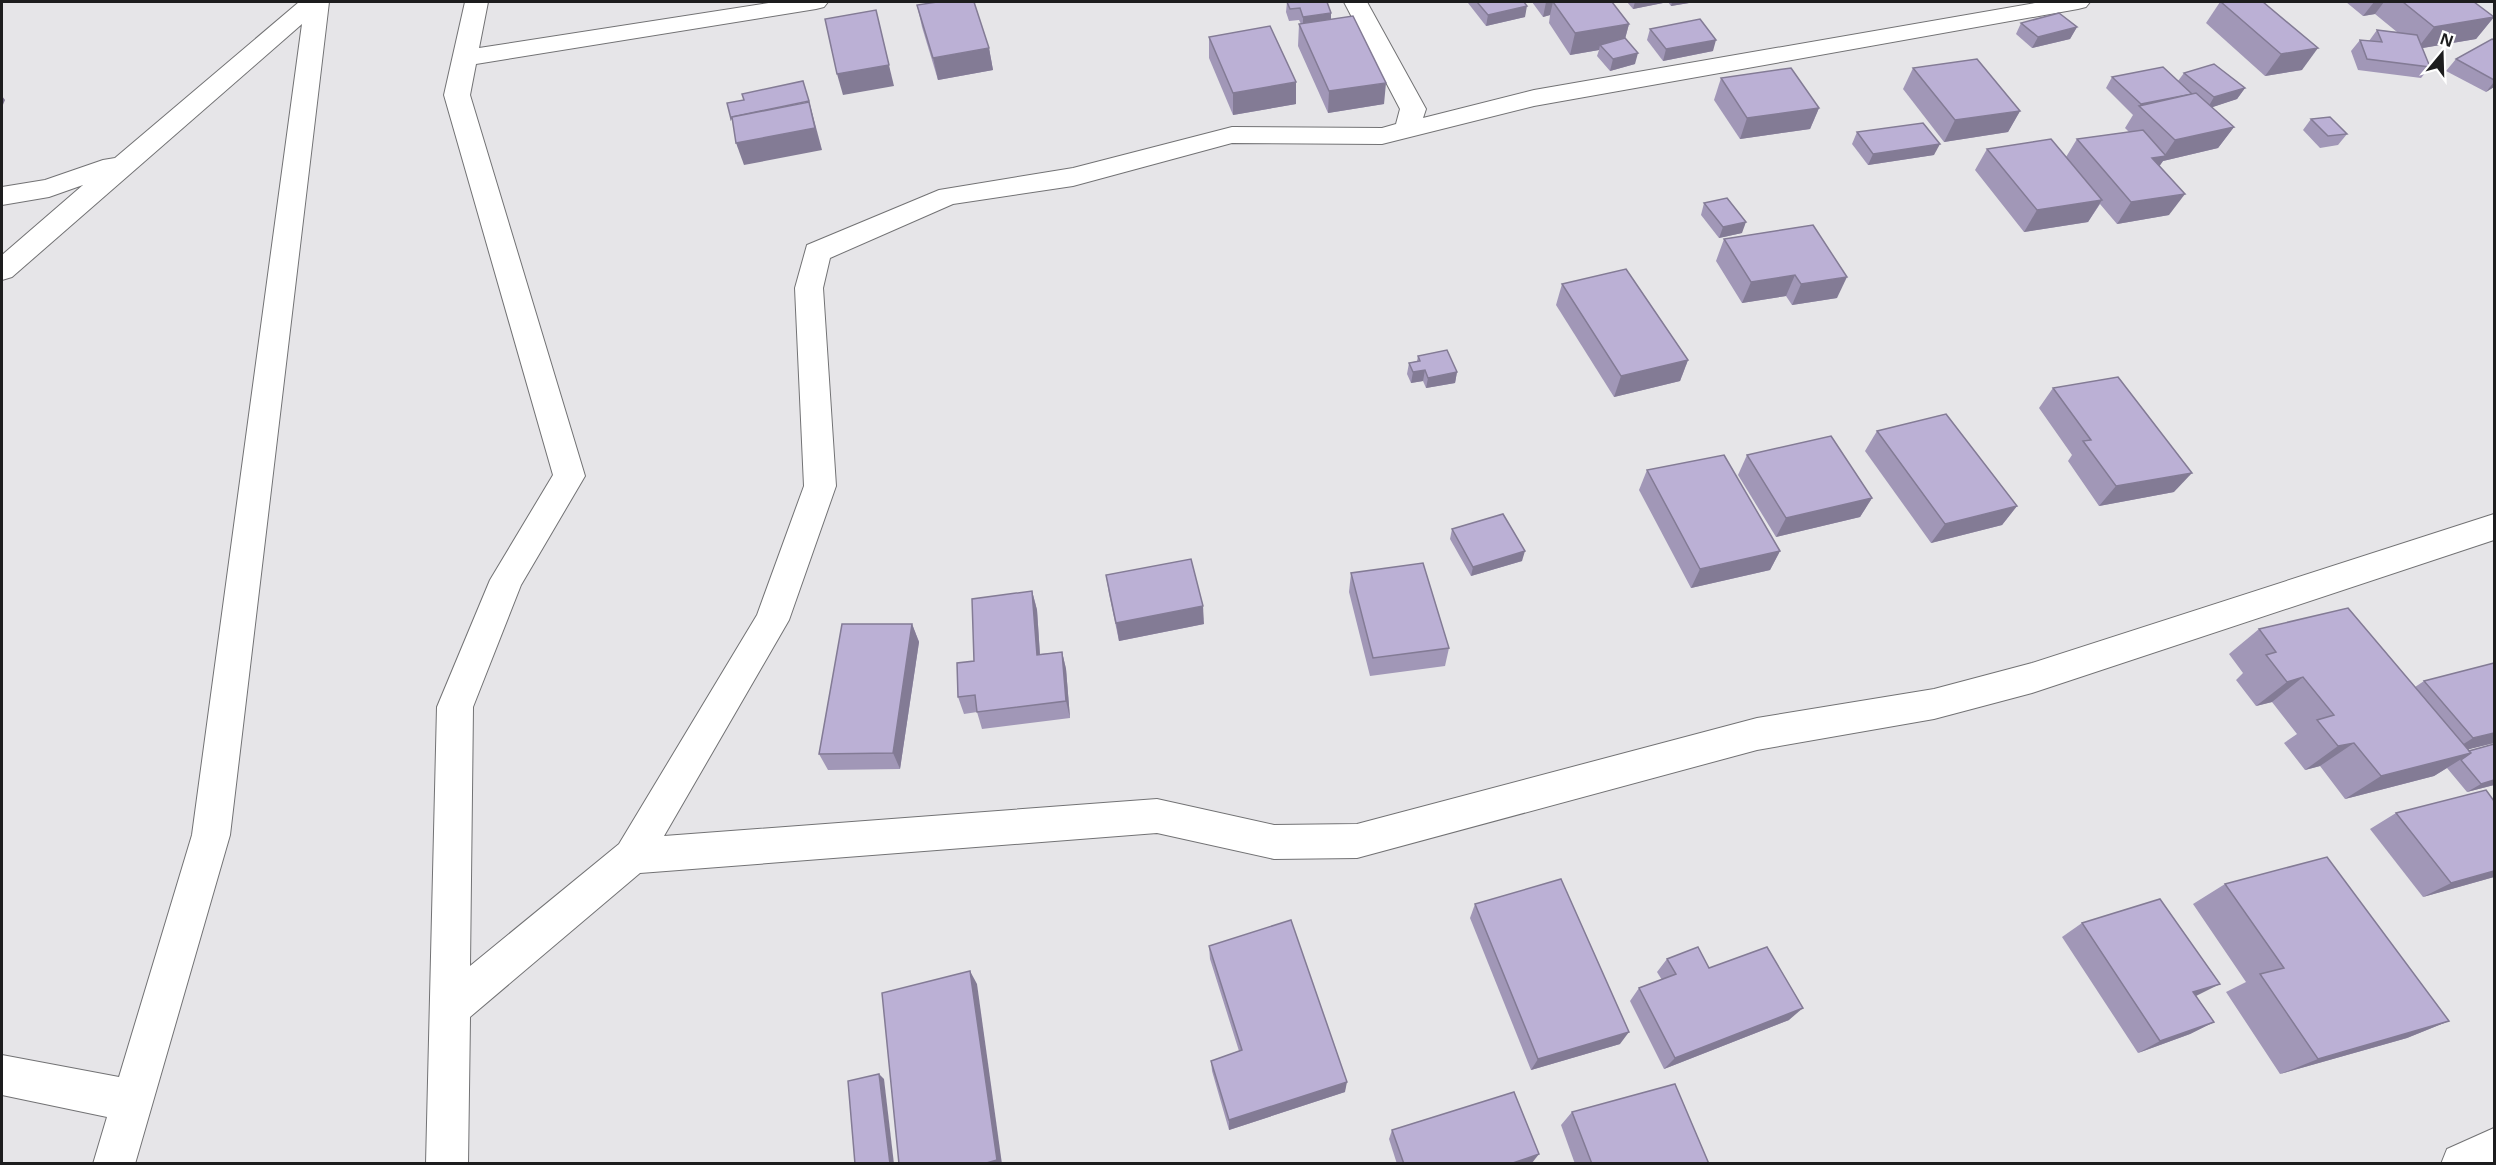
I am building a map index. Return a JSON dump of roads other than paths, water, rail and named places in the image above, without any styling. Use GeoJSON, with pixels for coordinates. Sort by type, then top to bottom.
{"type":"FeatureCollection","features":[{"type":"Feature","properties":{"kind":"street"},"geometry":{"type":"LineString","coordinates":[[2,270],[315,2]]}},
{"type":"Feature","properties":{"kind":"street"},"geometry":{"type":"LineString","coordinates":[[114,1164],[211,835],[315,2]]}},
{"type":"Feature","properties":{"kind":"street"},"geometry":{"type":"LineString","coordinates":[[447,1164],[455,707],[506,580],[569,477],[457,94],[476,2]]}},
{"type":"Feature","properties":{"kind":"street"},"geometry":{"type":"LineString","coordinates":[[465,58],[816,2]]}},
{"type":"Feature","properties":{"kind":"street"},"geometry":{"type":"LineString","coordinates":[[1356,2],[1413,110],[1407,130]]}},
{"type":"Feature","properties":{"kind":"street"},"geometry":{"type":"LineString","coordinates":[[450,1008],[632,856],[772,620],[820,486],[809,288],[817,252],[948,196],[1073,177],[1233,135],[1382,136],[1534,98],[2078,2]]}},
{"type":"Feature","properties":{"kind":"street"},"geometry":{"type":"LineString","coordinates":[[2,196],[48,188],[130,159]]}},
{"type":"Feature","properties":{"kind":"street"},"geometry":{"type":"LineString","coordinates":[[632,856],[1157,816],[1274,842],[1357,841],[1757,734],[1935,704],[2021,681],[2494,527]]}},
{"type":"Feature","properties":{"kind":"street"},"geometry":{"type":"LineString","coordinates":[[2,1075],[133,1101]]}},
{"type":"Feature","properties":{"kind":"street"},"geometry":{"type":"LineString","coordinates":[[2463,1164],[2494,1149]]}}]}
